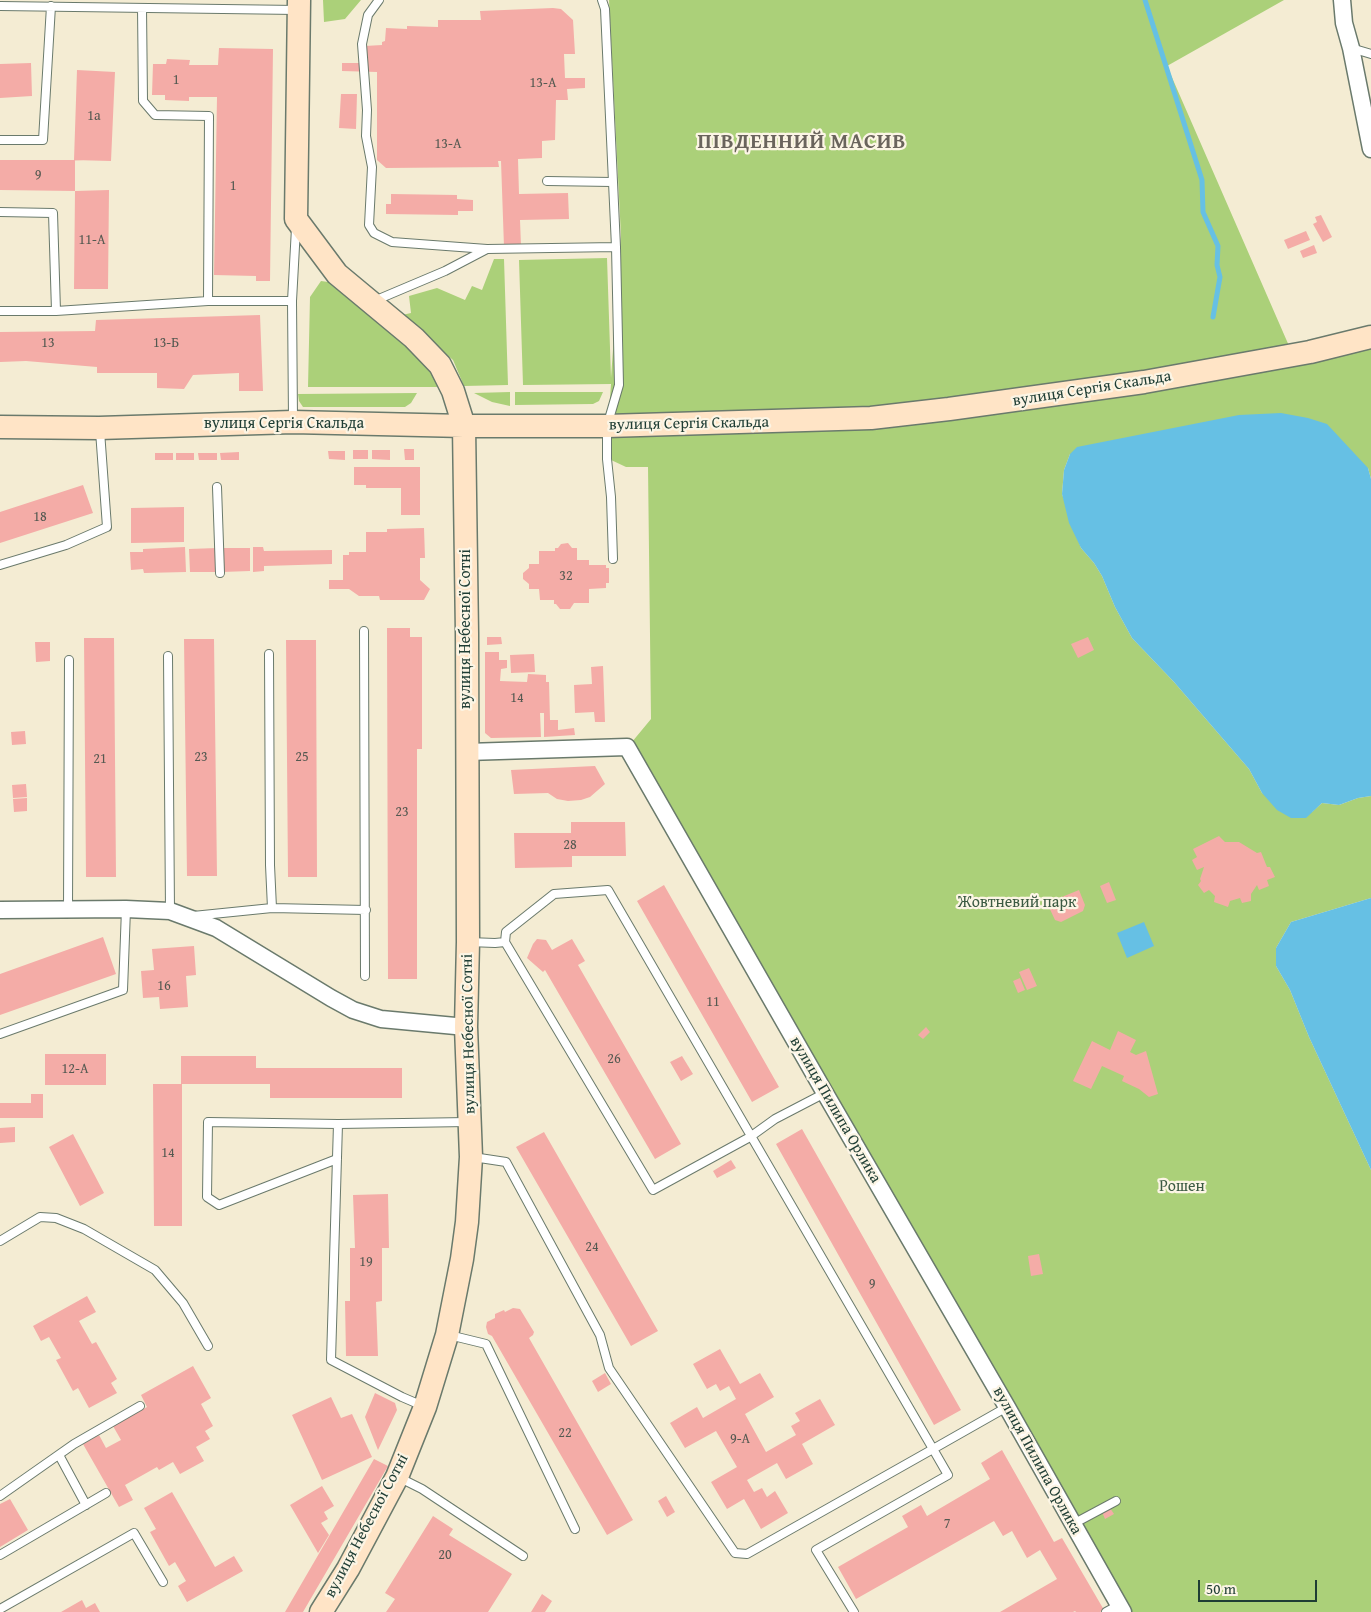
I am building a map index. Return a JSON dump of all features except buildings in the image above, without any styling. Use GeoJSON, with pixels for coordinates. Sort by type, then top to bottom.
{"type":"FeatureCollection","features":[{"type":"Feature","properties":{"kind":"street"},"geometry":{"type":"LineString","coordinates":[[1342,0],[1344,23],[1351,48],[1371,149]]}},
{"type":"Feature","properties":{"kind":"street"},"geometry":{"type":"LineString","coordinates":[[296,219],[299,5]]}},
{"type":"Feature","properties":{"kind":"street","name":"вулиця Небесної Сотні"},"geometry":{"type":"LineString","coordinates":[[296,219],[337,274],[414,338],[440,364],[453,391],[464,426],[468,942],[466,1027],[471,1156],[464,1250],[447,1335],[425,1407],[397,1477],[348,1569],[321,1612]]}},
{"type":"Feature","properties":{"kind":"street","name":"вулиця Сергія Скальда"},"geometry":{"type":"LineString","coordinates":[[0,427],[99,428],[293,422],[464,426],[606,426],[861,419],[949,410],[1144,382],[1310,352],[1371,337]]}},
{"type":"Feature","properties":{"kind":"street","name":"вулиця Пилипа Орлика"},"geometry":{"type":"LineString","coordinates":[[467,752],[627,748],[1007,1407],[1073,1524],[1116,1610]]}},
{"type":"Feature","properties":{"kind":"street"},"geometry":{"type":"LineString","coordinates":[[0,910],[126,909],[170,911],[216,928],[354,1010],[381,1018],[466,1027]]}},
{"type":"Feature","properties":{"kind":"lane"},"geometry":{"type":"LineString","coordinates":[[379,0],[368,15],[362,44],[367,110],[366,136],[372,167],[369,226],[374,233],[392,242],[487,249],[616,247]]}},
{"type":"Feature","properties":{"kind":"lane"},"geometry":{"type":"LineString","coordinates":[[602,0],[605,8],[616,247],[619,385],[606,426],[607,459],[612,497],[613,559]]}},
{"type":"Feature","properties":{"kind":"lane"},"geometry":{"type":"LineString","coordinates":[[0,6],[142,8],[299,5]]}},
{"type":"Feature","properties":{"kind":"lane"},"geometry":{"type":"LineString","coordinates":[[0,140],[44,140],[51,6]]}},
{"type":"Feature","properties":{"kind":"lane"},"geometry":{"type":"LineString","coordinates":[[142,8],[143,101],[155,115],[209,116],[208,301]]}},
{"type":"Feature","properties":{"kind":"lane"},"geometry":{"type":"LineString","coordinates":[[1351,48],[1371,54]]}},
{"type":"Feature","properties":{"kind":"lane"},"geometry":{"type":"LineString","coordinates":[[547,180],[612,182]]}},
{"type":"Feature","properties":{"kind":"lane"},"geometry":{"type":"LineString","coordinates":[[0,212],[53,213],[56,311]]}},
{"type":"Feature","properties":{"kind":"lane"},"geometry":{"type":"LineString","coordinates":[[293,422],[292,301],[296,219]]}},
{"type":"Feature","properties":{"kind":"lane"},"geometry":{"type":"LineString","coordinates":[[370,303],[379,297],[446,271],[487,249]]}},
{"type":"Feature","properties":{"kind":"lane"},"geometry":{"type":"LineString","coordinates":[[0,311],[56,311],[208,301],[292,301]]}},
{"type":"Feature","properties":{"kind":"lane"},"geometry":{"type":"LineString","coordinates":[[0,566],[66,545],[107,527],[99,428]]}},
{"type":"Feature","properties":{"kind":"lane"},"geometry":{"type":"LineString","coordinates":[[217,487],[220,574]]}},
{"type":"Feature","properties":{"kind":"lane"},"geometry":{"type":"LineString","coordinates":[[364,631],[366,976]]}},
{"type":"Feature","properties":{"kind":"lane"},"geometry":{"type":"LineString","coordinates":[[269,654],[272,908]]}},
{"type":"Feature","properties":{"kind":"lane"},"geometry":{"type":"LineString","coordinates":[[168,656],[170,911]]}},
{"type":"Feature","properties":{"kind":"lane"},"geometry":{"type":"LineString","coordinates":[[68,909],[70,660]]}},
{"type":"Feature","properties":{"kind":"lane"},"geometry":{"type":"LineString","coordinates":[[825,1094],[775,1119],[750,1136],[653,1190],[505,942],[506,932],[554,894],[608,890],[750,1136],[948,1475],[816,1550],[854,1612]]}},
{"type":"Feature","properties":{"kind":"lane"},"geometry":{"type":"LineString","coordinates":[[186,916],[272,908],[366,910]]}},
{"type":"Feature","properties":{"kind":"lane"},"geometry":{"type":"LineString","coordinates":[[0,1034],[123,990],[126,909]]}},
{"type":"Feature","properties":{"kind":"lane"},"geometry":{"type":"LineString","coordinates":[[468,942],[505,942]]}},
{"type":"Feature","properties":{"kind":"lane"},"geometry":{"type":"LineString","coordinates":[[337,1160],[219,1205],[207,1197],[208,1122],[338,1124],[470,1122]]}},
{"type":"Feature","properties":{"kind":"lane"},"geometry":{"type":"LineString","coordinates":[[338,1124],[331,1360],[425,1407]]}},
{"type":"Feature","properties":{"kind":"lane"},"geometry":{"type":"LineString","coordinates":[[471,1156],[506,1162],[600,1335],[609,1368],[735,1553],[747,1554],[751,1552],[1007,1407]]}},
{"type":"Feature","properties":{"kind":"lane"},"geometry":{"type":"LineString","coordinates":[[0,1241],[40,1217],[56,1218],[84,1229],[155,1270],[182,1303],[208,1346]]}},
{"type":"Feature","properties":{"kind":"lane"},"geometry":{"type":"LineString","coordinates":[[447,1335],[486,1344],[575,1529]]}},
{"type":"Feature","properties":{"kind":"lane"},"geometry":{"type":"LineString","coordinates":[[0,1496],[59,1455],[140,1406]]}},
{"type":"Feature","properties":{"kind":"lane"},"geometry":{"type":"LineString","coordinates":[[59,1455],[86,1505]]}},
{"type":"Feature","properties":{"kind":"lane"},"geometry":{"type":"LineString","coordinates":[[397,1477],[422,1489],[523,1556]]}},
{"type":"Feature","properties":{"kind":"lane"},"geometry":{"type":"LineString","coordinates":[[0,1555],[106,1493]]}},
{"type":"Feature","properties":{"kind":"lane"},"geometry":{"type":"LineString","coordinates":[[1073,1524],[1116,1500]]}},
{"type":"Feature","properties":{"kind":"lane"},"geometry":{"type":"LineString","coordinates":[[0,1609],[134,1533],[163,1582]]}},
{"type":"Feature","properties":{"kind":"green space"},"geometry":{"type":"Polygon","coordinates":[[[323,0],[361,0],[345,19],[324,22],[323,0]]]}},
{"type":"Feature","properties":{"kind":"green space","name":"Жовтневий парк"},"geometry":{"type":"Polygon","coordinates":[[[609,0],[1284,0],[1167,66],[1293,355],[1371,338],[1371,479],[1368,468],[1070,454],[1064,470],[1062,494],[1081,548],[1102,576],[1115,607],[1132,638],[1174,682],[1249,769],[1262,793],[1312,812],[1322,803],[1339,805],[1358,798],[1371,796],[1371,898],[1291,922],[1276,948],[1276,966],[1290,990],[1309,1037],[1371,1170],[1371,1612],[1120,1612],[627,748],[651,719],[648,467],[626,467],[609,459],[608,427],[611,384],[523,385],[519,260],[607,258],[611,378],[621,236],[609,0]]]}},
{"type":"Feature","properties":{"kind":"green space"},"geometry":{"type":"Polygon","coordinates":[[[494,259],[504,259],[508,385],[464,386],[453,360],[402,315],[411,313],[409,296],[437,288],[465,300],[472,286],[482,290],[494,259]]]}},
{"type":"Feature","properties":{"kind":"green space"},"geometry":{"type":"Polygon","coordinates":[[[321,281],[335,283],[433,366],[442,387],[308,387],[310,297],[321,281]]]}},
{"type":"Feature","properties":{"kind":"green space"},"geometry":{"type":"Polygon","coordinates":[[[510,392],[510,406],[492,402],[474,393],[510,392]]]}},
{"type":"Feature","properties":{"kind":"green space"},"geometry":{"type":"Polygon","coordinates":[[[515,392],[603,392],[599,401],[593,404],[515,405],[515,392]]]}},
{"type":"Feature","properties":{"kind":"green space"},"geometry":{"type":"Polygon","coordinates":[[[417,393],[411,403],[405,407],[303,407],[299,401],[298,394],[417,393]]]}},
{"type":"Feature","properties":{"kind":"water"},"geometry":{"type":"Polygon","coordinates":[[[1281,413],[1327,424],[1368,468],[1371,479],[1371,796],[1358,798],[1339,805],[1322,803],[1306,818],[1291,818],[1277,810],[1262,793],[1249,769],[1174,682],[1132,638],[1115,607],[1102,576],[1081,548],[1069,523],[1062,494],[1064,470],[1070,454],[1077,447],[1239,415],[1281,413]]]}},
{"type":"Feature","properties":{"kind":"water"},"geometry":{"type":"Polygon","coordinates":[[[1371,898],[1371,1170],[1309,1037],[1290,990],[1276,966],[1276,948],[1291,922],[1371,898]]]}},
{"type":"Feature","properties":{"kind":"water"},"geometry":{"type":"Polygon","coordinates":[[[1144,922],[1154,946],[1127,958],[1117,933],[1144,922]]]}},
{"type":"Feature","properties":{"kind":"waterway"},"geometry":{"type":"LineString","coordinates":[[1145,0],[1202,180],[1203,212],[1218,246],[1217,265],[1220,277],[1213,317]]}},
{"type":"Feature","properties":{"kind":"district","name":"ПІВДЕННИЙ МАСИВ"},"geometry":{"type":"Point","coordinates":[802,143]}},
{"type":"Feature","properties":{"kind":"park label","name":"Рошен"},"geometry":{"type":"Point","coordinates":[1182,1187]}}]}
